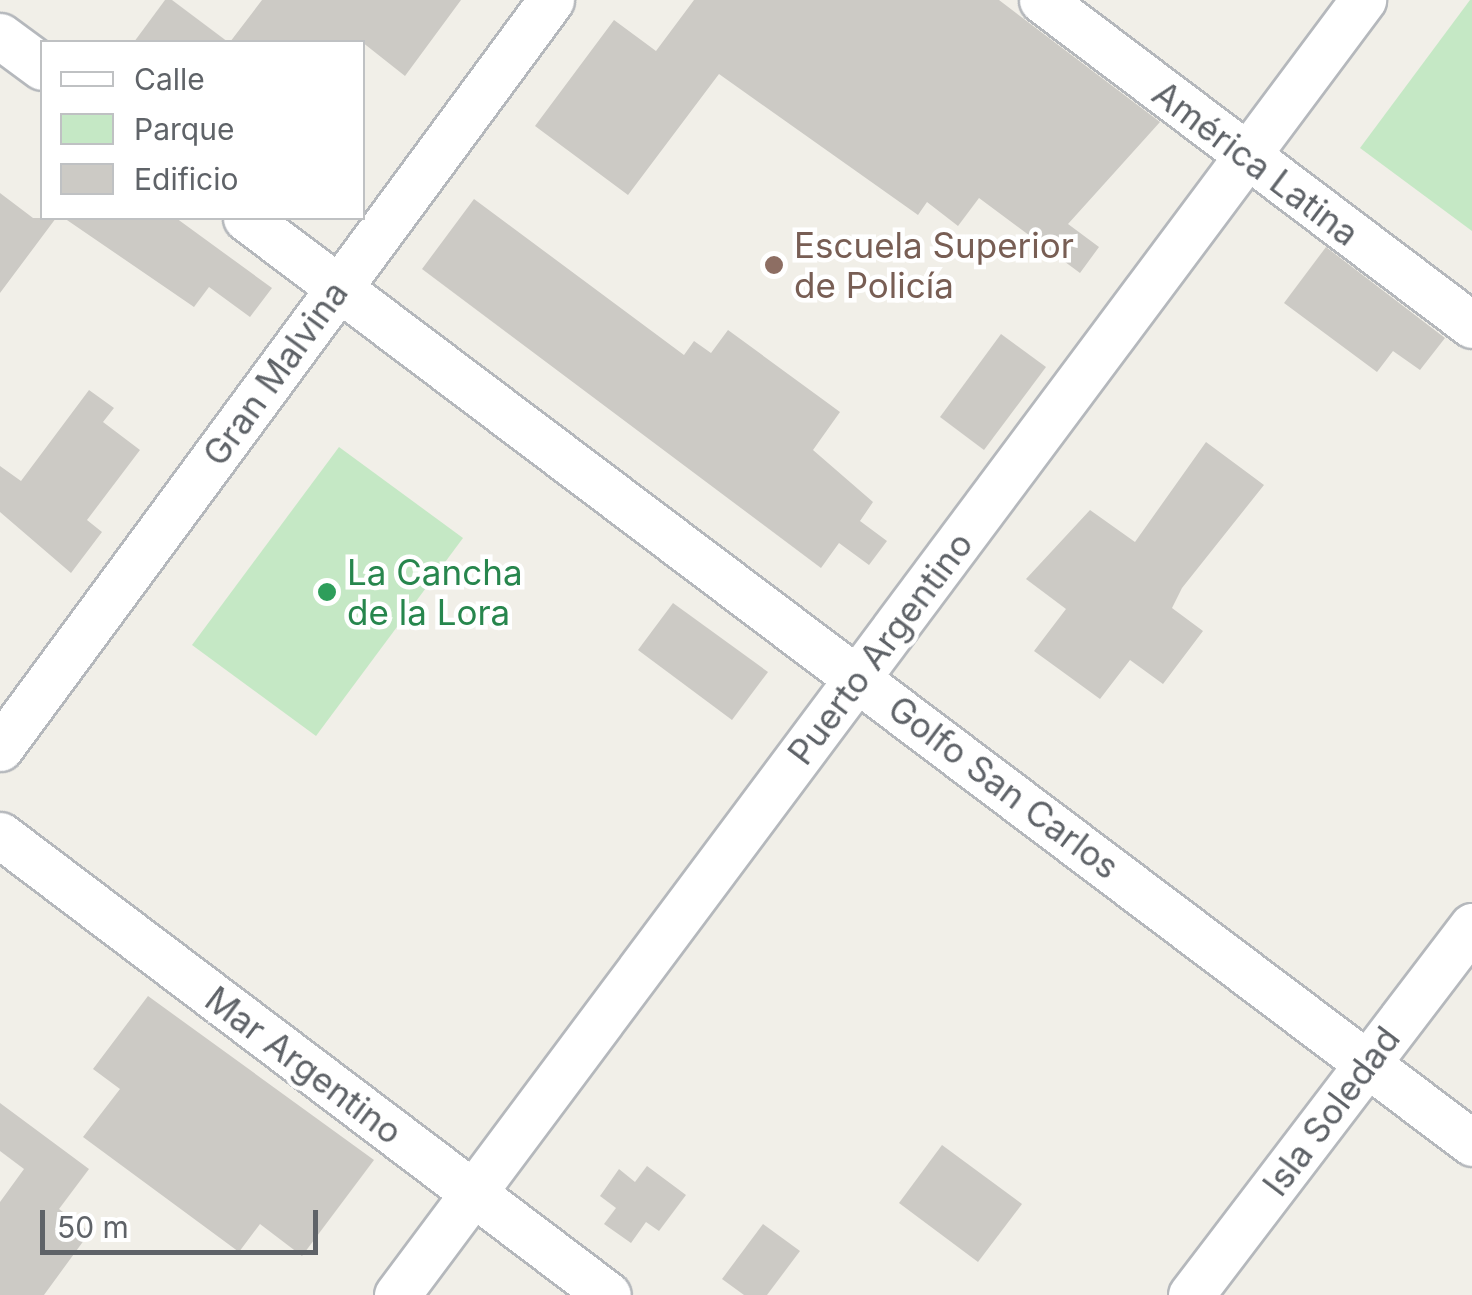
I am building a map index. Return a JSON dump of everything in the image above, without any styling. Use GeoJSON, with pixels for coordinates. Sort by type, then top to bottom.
{"type":"FeatureCollection","features":[{"type":"Feature","properties":{"kind":"street","name":"Gran Malvina"},"geometry":{"type":"LineString","coordinates":[[0,748],[551,0]]}},
{"type":"Feature","properties":{"kind":"street","name":"América Latina"},"geometry":{"type":"LineString","coordinates":[[1042,0],[1472,325]]}},
{"type":"Feature","properties":{"kind":"street","name":"Puerto Argentino"},"geometry":{"type":"LineString","coordinates":[[397,1295],[1362,0]]}},
{"type":"Feature","properties":{"kind":"street"},"geometry":{"type":"LineString","coordinates":[[0,36],[40,66]]}},
{"type":"Feature","properties":{"kind":"street","name":"Golfo San Carlos"},"geometry":{"type":"LineString","coordinates":[[249,220],[859,676],[1472,1143]]}},
{"type":"Feature","properties":{"kind":"street","name":"Mar Argentino"},"geometry":{"type":"LineString","coordinates":[[0,835],[608,1295]]}},
{"type":"Feature","properties":{"kind":"street","name":"Isla Soledad"},"geometry":{"type":"LineString","coordinates":[[1191,1295],[1472,926]]}},
{"type":"Feature","properties":{"kind":"green space"},"geometry":{"type":"Polygon","coordinates":[[[1472,0],[1472,231],[1360,148],[1472,0]]]}},
{"type":"Feature","properties":{"kind":"green space","name":"La Cancha de la Lora"},"geometry":{"type":"Polygon","coordinates":[[[339,447],[463,538],[316,736],[192,645],[339,447]]]}},
{"type":"Feature","properties":{"kind":"building"},"geometry":{"type":"Polygon","coordinates":[[[165,0],[172,0],[225,40],[135,40],[165,0]]]}},
{"type":"Feature","properties":{"kind":"building"},"geometry":{"type":"Polygon","coordinates":[[[262,0],[461,0],[405,76],[365,44],[365,40],[232,40],[262,0]]]}},
{"type":"Feature","properties":{"kind":"building"},"geometry":{"type":"Polygon","coordinates":[[[694,0],[999,0],[1160,122],[1068,224],[1099,247],[1080,273],[979,198],[958,226],[927,202],[918,215],[719,74],[628,195],[535,126],[614,20],[656,51],[694,0]]]}},
{"type":"Feature","properties":{"kind":"building"},"geometry":{"type":"Polygon","coordinates":[[[0,193],[33,218],[55,220],[0,293],[0,193]]]}},
{"type":"Feature","properties":{"kind":"building"},"geometry":{"type":"Polygon","coordinates":[[[474,199],[684,355],[694,341],[711,353],[728,330],[840,412],[813,450],[873,502],[860,521],[887,541],[869,565],[839,543],[821,568],[422,269],[474,199]]]}},
{"type":"Feature","properties":{"kind":"building"},"geometry":{"type":"Polygon","coordinates":[[[67,220],[179,220],[272,288],[250,317],[209,287],[194,307],[67,220]]]}},
{"type":"Feature","properties":{"kind":"building"},"geometry":{"type":"Polygon","coordinates":[[[1326,247],[1445,338],[1420,370],[1393,351],[1377,372],[1284,303],[1326,247]]]}},
{"type":"Feature","properties":{"kind":"building"},"geometry":{"type":"Polygon","coordinates":[[[1001,334],[1046,367],[984,450],[940,417],[1001,334]]]}},
{"type":"Feature","properties":{"kind":"building"},"geometry":{"type":"Polygon","coordinates":[[[89,390],[114,408],[103,422],[140,450],[87,520],[102,532],[71,573],[0,512],[0,466],[21,481],[89,390]]]}},
{"type":"Feature","properties":{"kind":"building"},"geometry":{"type":"Polygon","coordinates":[[[1206,442],[1264,485],[1182,588],[1172,608],[1203,631],[1163,684],[1130,660],[1100,699],[1034,651],[1066,609],[1026,579],[1090,510],[1135,542],[1206,442]]]}},
{"type":"Feature","properties":{"kind":"building"},"geometry":{"type":"Polygon","coordinates":[[[673,603],[768,672],[732,720],[638,650],[673,603]]]}},
{"type":"Feature","properties":{"kind":"building"},"geometry":{"type":"Polygon","coordinates":[[[148,996],[374,1160],[302,1256],[260,1224],[239,1252],[83,1137],[120,1089],[93,1069],[148,996]]]}},
{"type":"Feature","properties":{"kind":"building"},"geometry":{"type":"Polygon","coordinates":[[[0,1103],[89,1169],[59,1209],[90,1232],[44,1295],[0,1295],[0,1202],[24,1169],[0,1151],[0,1103]]]}},
{"type":"Feature","properties":{"kind":"building"},"geometry":{"type":"Polygon","coordinates":[[[942,1145],[1022,1204],[978,1262],[899,1203],[942,1145]]]}},
{"type":"Feature","properties":{"kind":"building"},"geometry":{"type":"Polygon","coordinates":[[[647,1166],[686,1195],[659,1231],[646,1222],[631,1243],[604,1224],[616,1208],[600,1196],[619,1169],[635,1182],[647,1166]]]}},
{"type":"Feature","properties":{"kind":"building"},"geometry":{"type":"Polygon","coordinates":[[[763,1224],[800,1251],[767,1295],[744,1295],[722,1279],[763,1224]]]}},
{"type":"Feature","properties":{"kind":"place","name":"Escuela Superior de Policía"},"geometry":{"type":"Point","coordinates":[774,265]}},
{"type":"Feature","properties":{"kind":"place","name":"La Cancha de la Lora"},"geometry":{"type":"Point","coordinates":[327,592]}}]}
